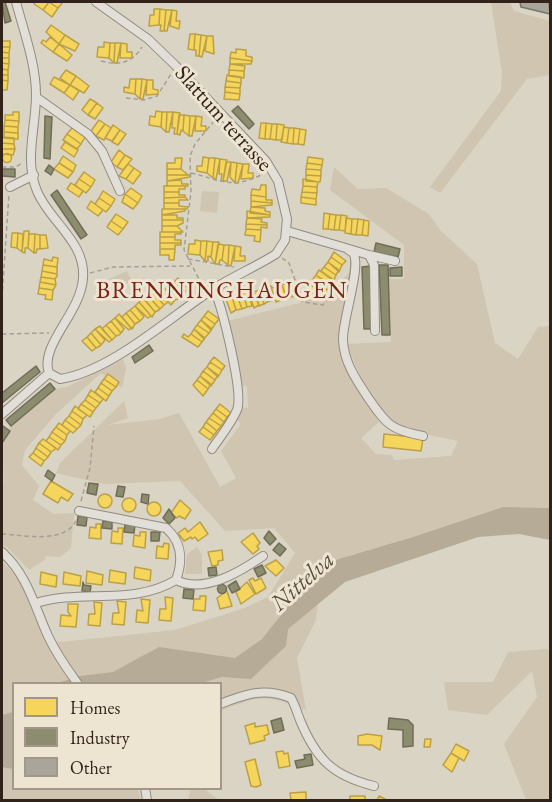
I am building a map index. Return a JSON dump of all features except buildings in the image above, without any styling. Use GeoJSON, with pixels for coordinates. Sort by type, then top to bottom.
{"type":"FeatureCollection","features":[{"type":"Feature","properties":{"kind":"street"},"geometry":{"type":"LineString","coordinates":[[16,2],[32,63],[36,97],[31,158],[36,190],[78,254],[84,275],[81,297],[45,363],[49,373],[60,379],[90,369],[160,328],[210,291],[248,272],[276,254],[282,247],[287,231],[395,261]]}},
{"type":"Feature","properties":{"kind":"street","name":"Slattum terrasse"},"geometry":{"type":"LineString","coordinates":[[96,2],[148,39],[220,112],[272,170],[283,198],[287,231]]}},
{"type":"Feature","properties":{"kind":"street"},"geometry":{"type":"LineString","coordinates":[[36,97],[88,134],[102,151],[120,191]]}},
{"type":"Feature","properties":{"kind":"street"},"geometry":{"type":"LineString","coordinates":[[10,187],[34,175]]}},
{"type":"Feature","properties":{"kind":"street"},"geometry":{"type":"LineString","coordinates":[[346,248],[354,254],[356,264],[344,320],[343,341],[352,373],[386,423],[396,430],[423,436]]}},
{"type":"Feature","properties":{"kind":"street"},"geometry":{"type":"LineString","coordinates":[[369,255],[374,266],[375,331]]}},
{"type":"Feature","properties":{"kind":"street"},"geometry":{"type":"LineString","coordinates":[[210,291],[222,307],[239,388],[238,409],[212,449]]}},
{"type":"Feature","properties":{"kind":"street"},"geometry":{"type":"LineString","coordinates":[[2,414],[49,373]]}},
{"type":"Feature","properties":{"kind":"street"},"geometry":{"type":"LineString","coordinates":[[79,511],[166,528],[173,535],[181,557],[176,580]]}},
{"type":"Feature","properties":{"kind":"street"},"geometry":{"type":"LineString","coordinates":[[2,552],[14,563],[36,603],[47,635],[76,682]]}},
{"type":"Feature","properties":{"kind":"street"},"geometry":{"type":"LineString","coordinates":[[36,603],[129,596],[159,589],[176,580],[189,583],[217,581],[241,572],[263,556]]}},
{"type":"Feature","properties":{"kind":"street"},"geometry":{"type":"LineString","coordinates":[[222,703],[252,692],[265,691],[291,698],[314,750],[328,766],[354,781],[374,786]]}},
{"type":"Feature","properties":{"kind":"path"},"geometry":{"type":"LineString","coordinates":[[101,61],[111,64],[127,62],[138,53],[148,39]]}},
{"type":"Feature","properties":{"kind":"path"},"geometry":{"type":"LineString","coordinates":[[126,98],[144,100],[157,96],[175,65]]}},
{"type":"Feature","properties":{"kind":"path"},"geometry":{"type":"LineString","coordinates":[[210,291],[191,266],[184,250],[191,172],[190,156],[195,144],[210,129],[220,112]]}},
{"type":"Feature","properties":{"kind":"path"},"geometry":{"type":"LineString","coordinates":[[2,167],[16,167],[31,158]]}},
{"type":"Feature","properties":{"kind":"path"},"geometry":{"type":"LineString","coordinates":[[191,172],[218,181],[242,184],[272,170]]}},
{"type":"Feature","properties":{"kind":"path"},"geometry":{"type":"LineString","coordinates":[[2,298],[10,187]]}},
{"type":"Feature","properties":{"kind":"path"},"geometry":{"type":"LineString","coordinates":[[276,254],[289,263],[303,302],[320,306],[356,264]]}},
{"type":"Feature","properties":{"kind":"path"},"geometry":{"type":"LineString","coordinates":[[186,258],[242,268],[248,272]]}},
{"type":"Feature","properties":{"kind":"path"},"geometry":{"type":"LineString","coordinates":[[84,275],[113,267],[191,266]]}},
{"type":"Feature","properties":{"kind":"path"},"geometry":{"type":"LineString","coordinates":[[2,334],[60,333]]}},
{"type":"Feature","properties":{"kind":"path"},"geometry":{"type":"LineString","coordinates":[[2,534],[53,536],[67,531],[75,523],[90,468],[94,426]]}},
{"type":"Feature","properties":{"kind":"shaded area"},"geometry":{"type":"Polygon","coordinates":[[[491,2],[510,2],[514,11],[550,21],[550,75],[527,79],[440,193],[430,187],[501,91],[502,72],[491,2]]]}},
{"type":"Feature","properties":{"kind":"shaded area"},"geometry":{"type":"Polygon","coordinates":[[[334,167],[358,189],[386,188],[429,214],[441,231],[477,264],[495,343],[518,359],[538,327],[550,326],[550,508],[503,507],[322,564],[316,620],[297,658],[306,710],[281,701],[263,698],[222,711],[222,682],[12,682],[12,790],[138,790],[141,800],[2,800],[2,561],[20,581],[47,641],[61,642],[175,630],[245,608],[268,597],[295,553],[274,528],[225,531],[180,481],[104,484],[56,473],[60,463],[124,401],[128,418],[108,425],[160,419],[179,413],[220,487],[236,478],[221,451],[241,424],[236,418],[240,407],[248,408],[247,386],[240,385],[227,321],[300,303],[300,291],[322,303],[355,266],[343,315],[342,348],[353,379],[379,422],[361,438],[376,454],[392,455],[394,460],[451,456],[458,441],[410,429],[393,420],[375,402],[362,379],[347,344],[391,342],[389,279],[404,279],[404,245],[330,190],[334,167]]]}},
{"type":"Feature","properties":{"kind":"shaded area"},"geometry":{"type":"Polygon","coordinates":[[[202,191],[219,192],[217,213],[200,211],[202,191]]]}},
{"type":"Feature","properties":{"kind":"shaded area"},"geometry":{"type":"Polygon","coordinates":[[[127,271],[132,281],[114,290],[109,279],[127,271]]]}},
{"type":"Feature","properties":{"kind":"shaded area"},"geometry":{"type":"Polygon","coordinates":[[[123,359],[126,368],[122,388],[101,373],[55,415],[25,450],[22,465],[39,486],[33,500],[54,514],[74,513],[71,548],[60,557],[45,556],[46,559],[29,570],[8,548],[2,545],[2,483],[4,484],[2,442],[10,427],[54,389],[67,387],[123,359]]]}},
{"type":"Feature","properties":{"kind":"shaded area","name":"Nittelva"},"geometry":{"type":"Polygon","coordinates":[[[503,507],[550,508],[550,540],[519,534],[478,537],[345,582],[288,629],[286,646],[251,679],[222,677],[205,682],[60,682],[80,676],[113,672],[159,647],[235,658],[262,639],[322,564],[503,507]]]}},
{"type":"Feature","properties":{"kind":"shaded area"},"geometry":{"type":"Polygon","coordinates":[[[197,547],[202,555],[202,574],[185,574],[187,554],[197,547]]]}},
{"type":"Feature","properties":{"kind":"shaded area"},"geometry":{"type":"Polygon","coordinates":[[[550,650],[550,800],[526,800],[504,744],[537,697],[532,671],[487,715],[448,710],[444,682],[493,682],[508,652],[550,650]]]}},
{"type":"Feature","properties":{"kind":"shaded area"},"geometry":{"type":"Polygon","coordinates":[[[12,712],[12,769],[2,767],[2,715],[12,712]]]}},
{"type":"Feature","properties":{"kind":"shaded area"},"geometry":{"type":"Polygon","coordinates":[[[190,790],[205,790],[219,800],[188,800],[190,790]]]}},
{"type":"Feature","properties":{"kind":"district","name":"BRENNINGHAUGEN"},"geometry":{"type":"Point","coordinates":[222,291]}}]}
